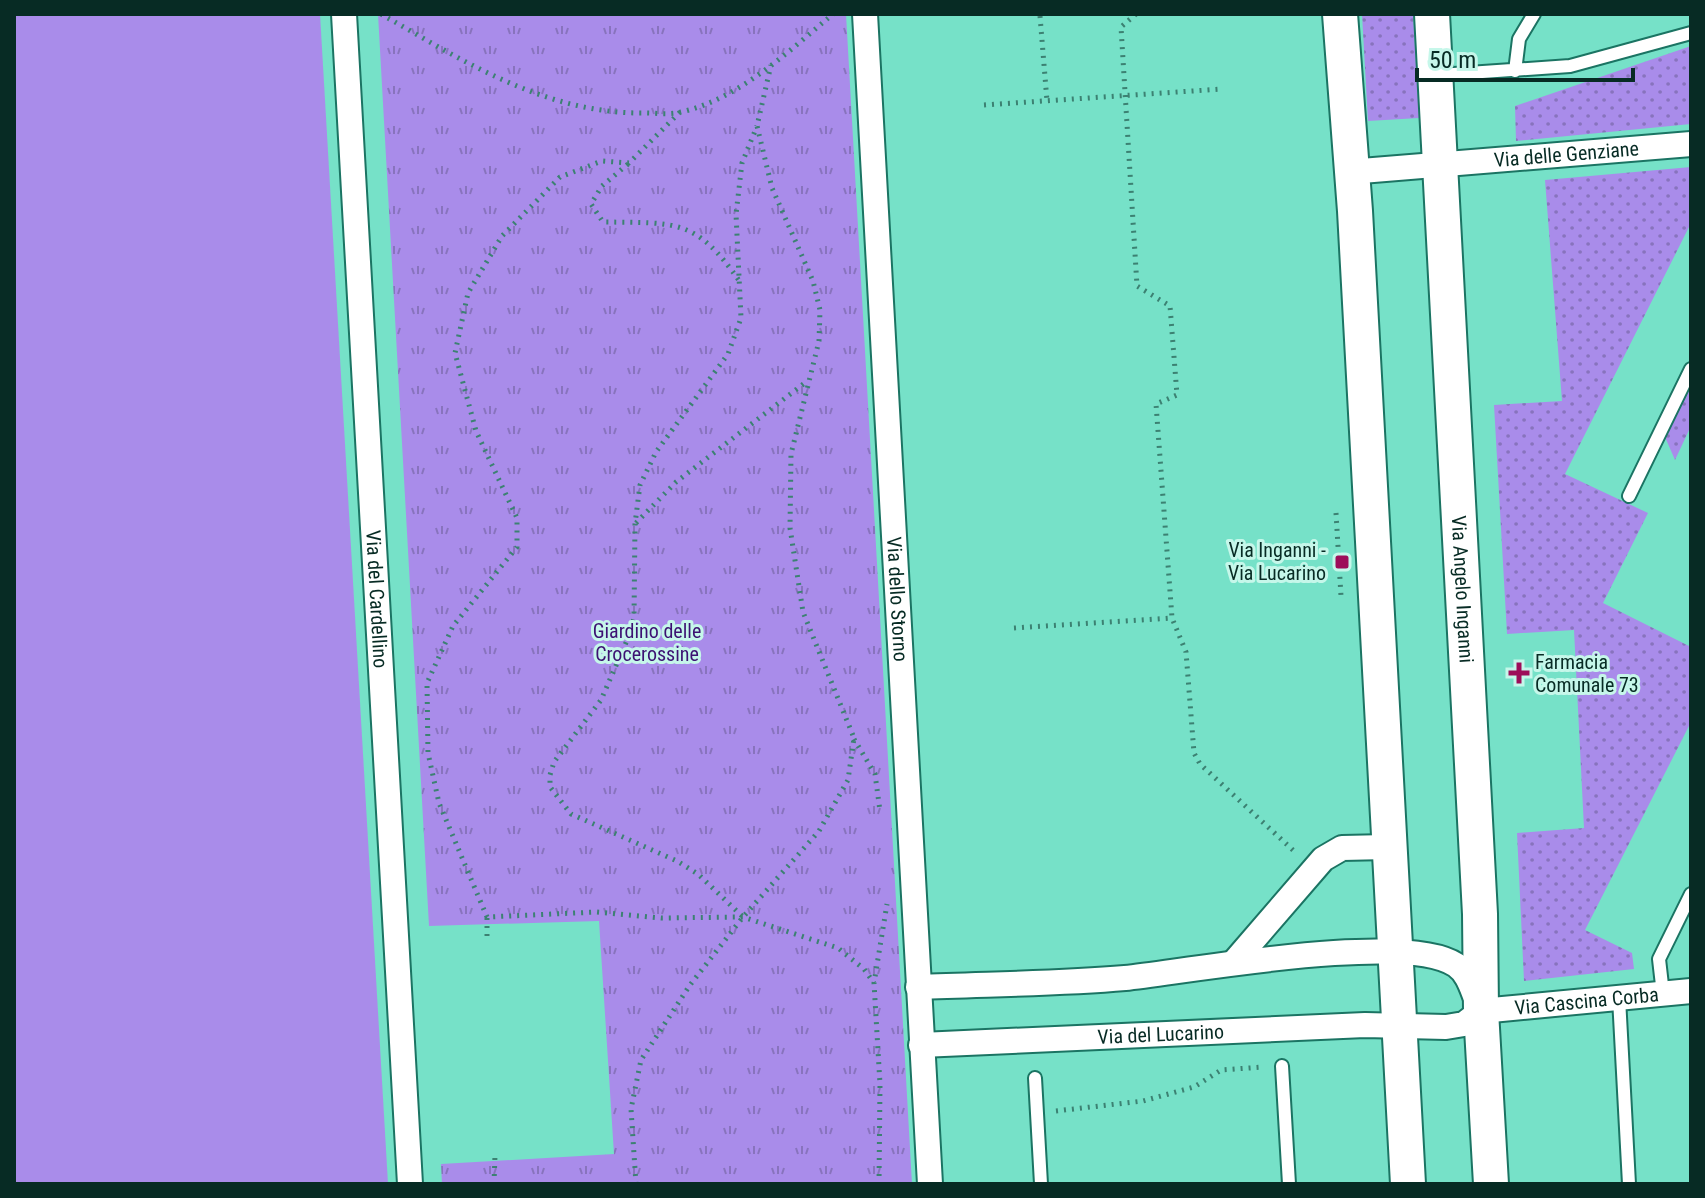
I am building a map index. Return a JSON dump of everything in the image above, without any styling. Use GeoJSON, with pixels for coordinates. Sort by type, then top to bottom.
{"type":"FeatureCollection","features":[{"type":"Feature","properties":{"kind":"street","name":"Via del Cardellino"},"geometry":{"type":"LineString","coordinates":[[344,14],[410,1184]]}},
{"type":"Feature","properties":{"kind":"street","name":"Via dello Storno"},"geometry":{"type":"LineString","coordinates":[[865,14],[930,1184]]}},
{"type":"Feature","properties":{"kind":"street"},"geometry":{"type":"LineString","coordinates":[[1340,14],[1349,172],[1355,211],[1387,847],[1408,1184]]}},
{"type":"Feature","properties":{"kind":"street","name":"Via Angelo Inganni"},"geometry":{"type":"LineString","coordinates":[[1432,14],[1480,914],[1481,1011],[1491,1184]]}},
{"type":"Feature","properties":{"kind":"street","name":"Via delle Genziane"},"geometry":{"type":"LineString","coordinates":[[1441,167],[1691,144]]}},
{"type":"Feature","properties":{"kind":"street"},"geometry":{"type":"LineString","coordinates":[[1349,172],[1441,167]]}},
{"type":"Feature","properties":{"kind":"street"},"geometry":{"type":"LineString","coordinates":[[1235,961],[1323,859],[1342,848],[1387,847]]}},
{"type":"Feature","properties":{"kind":"street"},"geometry":{"type":"LineString","coordinates":[[918,987],[1125,978],[1235,961],[1395,953]]}},
{"type":"Feature","properties":{"kind":"street","name":"Via Angelo Inganni"},"geometry":{"type":"LineString","coordinates":[[1395,953],[1455,964],[1466,975],[1481,1011]]}},
{"type":"Feature","properties":{"kind":"street","name":"Via Cascina Corba"},"geometry":{"type":"LineString","coordinates":[[1481,1011],[1691,991]]}},
{"type":"Feature","properties":{"kind":"street"},"geometry":{"type":"LineString","coordinates":[[1399,1024],[1464,1024],[1481,1011]]}},
{"type":"Feature","properties":{"kind":"street","name":"Via del Lucarino"},"geometry":{"type":"LineString","coordinates":[[921,1045],[1399,1024]]}},
{"type":"Feature","properties":{"kind":"lane"},"geometry":{"type":"LineString","coordinates":[[1515,71],[1519,39],[1534,14]]}},
{"type":"Feature","properties":{"kind":"lane"},"geometry":{"type":"LineString","coordinates":[[1436,76],[1515,71],[1601,60],[1691,33]]}},
{"type":"Feature","properties":{"kind":"lane"},"geometry":{"type":"LineString","coordinates":[[1629,496],[1691,369]]}},
{"type":"Feature","properties":{"kind":"lane"},"geometry":{"type":"LineString","coordinates":[[1663,994],[1659,959],[1691,894]]}},
{"type":"Feature","properties":{"kind":"lane"},"geometry":{"type":"LineString","coordinates":[[1619,998],[1629,1184]]}},
{"type":"Feature","properties":{"kind":"lane"},"geometry":{"type":"LineString","coordinates":[[1282,1066],[1289,1184]]}},
{"type":"Feature","properties":{"kind":"lane"},"geometry":{"type":"LineString","coordinates":[[1035,1078],[1041,1184]]}},
{"type":"Feature","properties":{"kind":"path"},"geometry":{"type":"LineString","coordinates":[[381,14],[494,79],[560,102],[620,113],[680,112],[724,95],[771,65],[833,14]]}},
{"type":"Feature","properties":{"kind":"path"},"geometry":{"type":"LineString","coordinates":[[1136,14],[1121,27],[1137,286],[1170,306],[1177,395],[1156,404],[1172,618],[1186,652],[1191,681],[1194,753],[1200,764],[1299,856]]}},
{"type":"Feature","properties":{"kind":"path"},"geometry":{"type":"LineString","coordinates":[[1040,16],[1047,101]]}},
{"type":"Feature","properties":{"kind":"path"},"geometry":{"type":"LineString","coordinates":[[743,917],[698,874],[571,814],[550,787],[554,762],[589,719],[623,656],[634,618],[635,524],[640,485],[656,452],[728,354],[741,318],[736,214],[742,163],[757,126],[771,65]]}},
{"type":"Feature","properties":{"kind":"path"},"geometry":{"type":"LineString","coordinates":[[984,105],[1222,89]]}},
{"type":"Feature","properties":{"kind":"path"},"geometry":{"type":"LineString","coordinates":[[680,112],[602,186],[591,204],[603,222],[650,223],[694,230],[721,254],[740,283]]}},
{"type":"Feature","properties":{"kind":"path"},"geometry":{"type":"LineString","coordinates":[[757,126],[772,188],[813,281],[820,310],[819,341],[791,454],[790,528],[803,612],[854,738],[875,774],[881,816]]}},
{"type":"Feature","properties":{"kind":"path"},"geometry":{"type":"LineString","coordinates":[[487,936],[487,917],[439,803],[428,753],[427,683],[453,626],[517,547],[517,518],[476,431],[455,353],[468,293],[502,236],[560,177],[602,161],[629,163]]}},
{"type":"Feature","properties":{"kind":"path"},"geometry":{"type":"LineString","coordinates":[[635,524],[676,482],[807,382]]}},
{"type":"Feature","properties":{"kind":"path"},"geometry":{"type":"LineString","coordinates":[[1336,513],[1341,596]]}},
{"type":"Feature","properties":{"kind":"path"},"geometry":{"type":"LineString","coordinates":[[1014,628],[1172,618]]}},
{"type":"Feature","properties":{"kind":"path"},"geometry":{"type":"LineString","coordinates":[[636,1184],[631,1109],[641,1060],[690,985],[743,917],[819,831],[848,780],[854,738]]}},
{"type":"Feature","properties":{"kind":"path"},"geometry":{"type":"LineString","coordinates":[[879,1184],[880,1084],[874,983],[887,900]]}},
{"type":"Feature","properties":{"kind":"path"},"geometry":{"type":"LineString","coordinates":[[487,917],[597,912],[661,918],[743,917],[838,948],[864,969],[874,983]]}},
{"type":"Feature","properties":{"kind":"path"},"geometry":{"type":"LineString","coordinates":[[1037,1113],[1143,1101],[1186,1090],[1221,1070],[1282,1066]]}},
{"type":"Feature","properties":{"kind":"path"},"geometry":{"type":"LineString","coordinates":[[494,1184],[495,1155]]}},
{"type":"Feature","properties":{"kind":"green space"},"geometry":{"type":"Polygon","coordinates":[[[14,14],[320,14],[388,1184],[14,1184],[14,14]]]}},
{"type":"Feature","properties":{"kind":"green space","name":"Giardino delle Crocerossine"},"geometry":{"type":"Polygon","coordinates":[[[378,14],[846,14],[912,1184],[442,1184],[441,1164],[614,1154],[599,921],[429,926],[378,14]]]}},
{"type":"Feature","properties":{"kind":"green space"},"geometry":{"type":"Polygon","coordinates":[[[1362,14],[1413,14],[1419,118],[1368,121],[1362,14]]]}},
{"type":"Feature","properties":{"kind":"green space"},"geometry":{"type":"Polygon","coordinates":[[[1691,46],[1691,124],[1516,141],[1515,106],[1691,46]]]}},
{"type":"Feature","properties":{"kind":"green space"},"geometry":{"type":"Polygon","coordinates":[[[1691,167],[1691,223],[1565,474],[1648,513],[1603,603],[1691,647],[1691,722],[1585,930],[1632,953],[1634,969],[1524,981],[1517,833],[1584,828],[1574,630],[1507,634],[1494,405],[1562,401],[1545,180],[1691,167]]]}},
{"type":"Feature","properties":{"kind":"green space"},"geometry":{"type":"Polygon","coordinates":[[[1691,387],[1691,426],[1675,460],[1665,437],[1691,387]]]}},
{"type":"Feature","properties":{"kind":"place","name":"Via Inganni - Via Lucarino"},"geometry":{"type":"Point","coordinates":[1342,562]}},
{"type":"Feature","properties":{"kind":"place","name":"Farmacia Comunale 73"},"geometry":{"type":"Point","coordinates":[1519,673]}}]}
